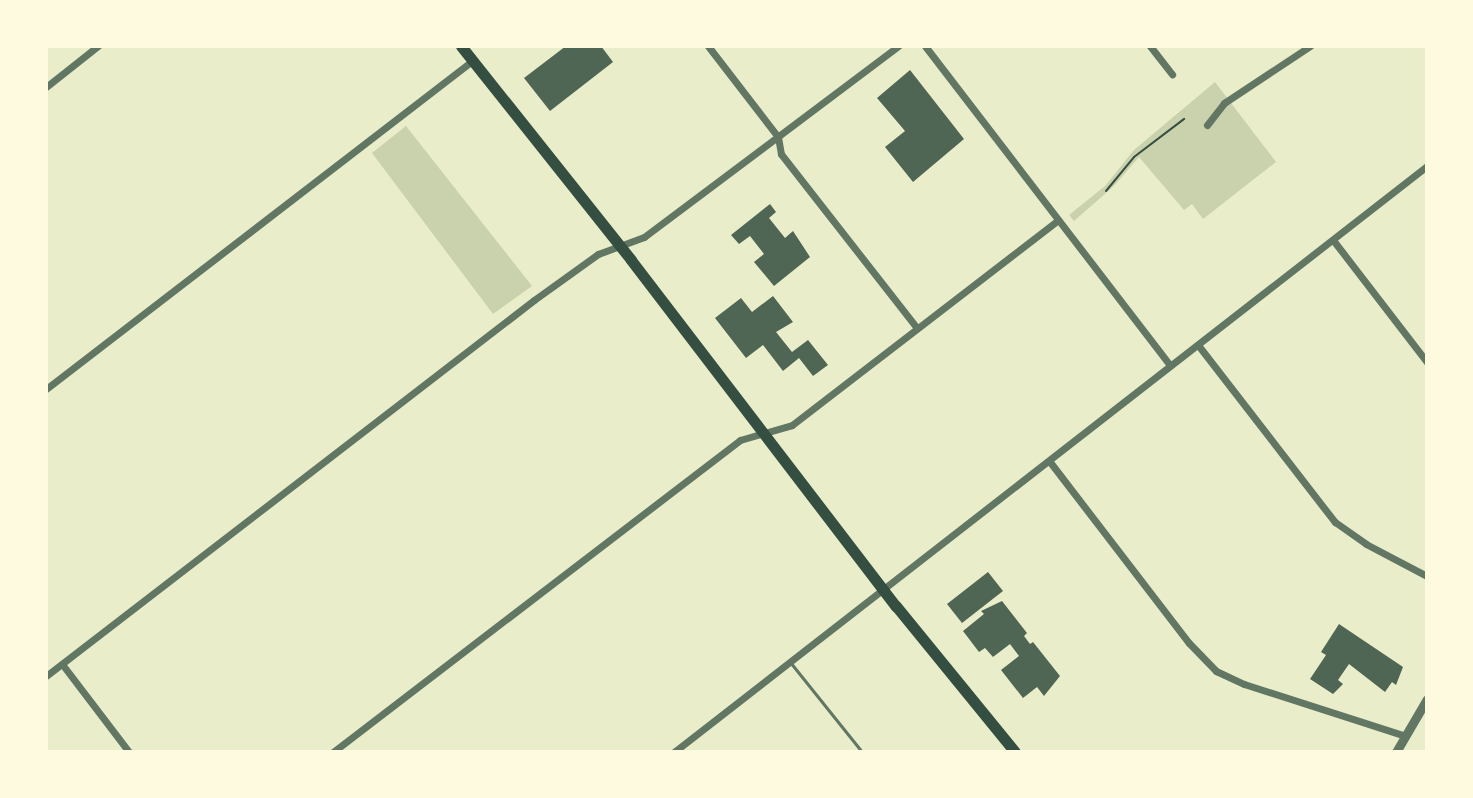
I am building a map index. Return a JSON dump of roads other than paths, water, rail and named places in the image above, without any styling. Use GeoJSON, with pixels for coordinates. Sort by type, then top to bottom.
{"type":"FeatureCollection","features":[{"type":"Feature","properties":{"kind":"main road"},"geometry":{"type":"LineString","coordinates":[[461,46],[883,589],[1015,752]]}},
{"type":"Feature","properties":{"kind":"street"},"geometry":{"type":"LineString","coordinates":[[46,87],[98,46]]}},
{"type":"Feature","properties":{"kind":"street"},"geometry":{"type":"LineString","coordinates":[[708,46],[778,137],[781,154],[917,328]]}},
{"type":"Feature","properties":{"kind":"street"},"geometry":{"type":"LineString","coordinates":[[46,676],[534,300],[598,254],[644,237],[898,46]]}},
{"type":"Feature","properties":{"kind":"street"},"geometry":{"type":"LineString","coordinates":[[925,46],[1170,365]]}},
{"type":"Feature","properties":{"kind":"street"},"geometry":{"type":"LineString","coordinates":[[1150,46],[1172,74]]}},
{"type":"Feature","properties":{"kind":"street"},"geometry":{"type":"LineString","coordinates":[[1207,125],[1224,103],[1310,46]]}},
{"type":"Feature","properties":{"kind":"street"},"geometry":{"type":"LineString","coordinates":[[46,389],[472,61]]}},
{"type":"Feature","properties":{"kind":"street"},"geometry":{"type":"LineString","coordinates":[[674,752],[1427,166]]}},
{"type":"Feature","properties":{"kind":"street"},"geometry":{"type":"LineString","coordinates":[[333,752],[736,443],[761,432],[788,428],[1058,220]]}},
{"type":"Feature","properties":{"kind":"street"},"geometry":{"type":"LineString","coordinates":[[1333,240],[1427,362]]}},
{"type":"Feature","properties":{"kind":"street"},"geometry":{"type":"LineString","coordinates":[[1198,345],[1335,522],[1366,544],[1427,576]]}},
{"type":"Feature","properties":{"kind":"street"},"geometry":{"type":"LineString","coordinates":[[1050,462],[1189,643],[1216,671],[1244,684],[1403,735]]}},
{"type":"Feature","properties":{"kind":"street"},"geometry":{"type":"LineString","coordinates":[[62,664],[129,752]]}},
{"type":"Feature","properties":{"kind":"street"},"geometry":{"type":"LineString","coordinates":[[1396,752],[1403,735],[1427,699]]}},
{"type":"Feature","properties":{"kind":"lane"},"geometry":{"type":"LineString","coordinates":[[790,662],[862,752]]}}]}
